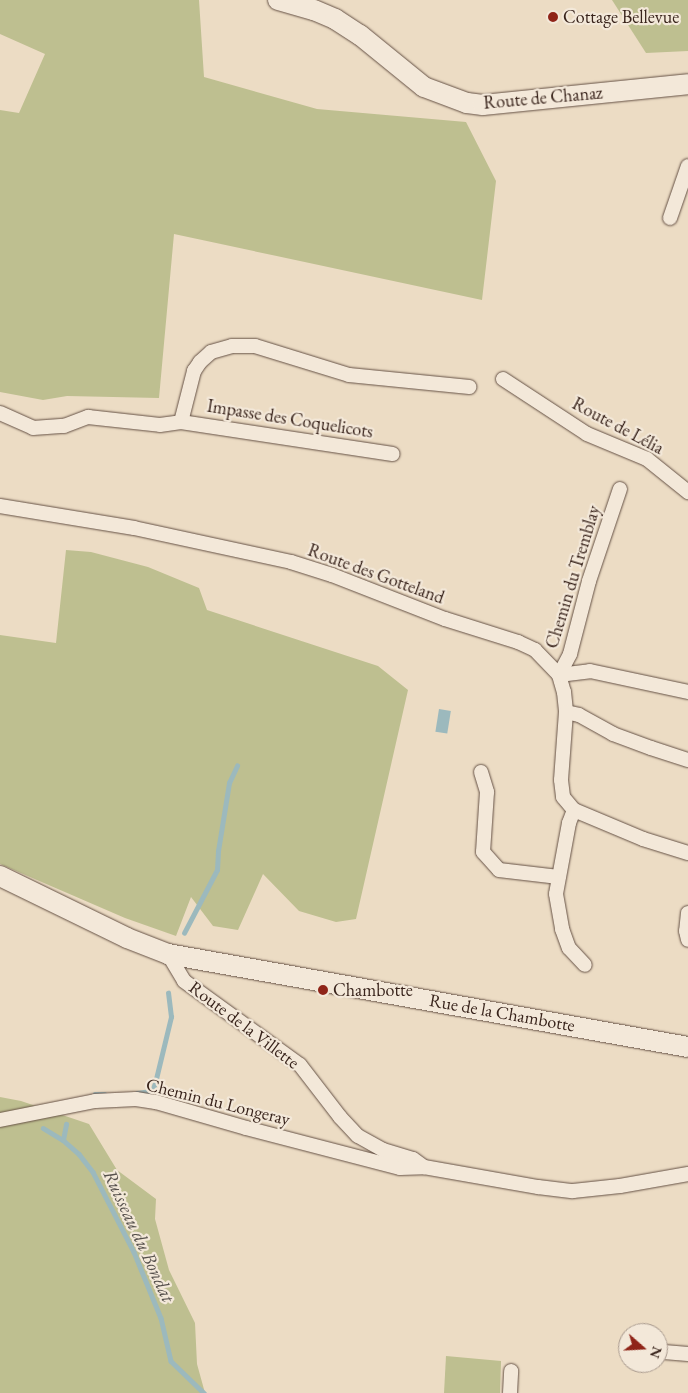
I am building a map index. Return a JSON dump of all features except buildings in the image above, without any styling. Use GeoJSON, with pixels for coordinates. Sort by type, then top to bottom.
{"type":"FeatureCollection","features":[{"type":"Feature","properties":{"kind":"main road","name":"Route de Chanaz"},"geometry":{"type":"LineString","coordinates":[[278,0],[314,10],[335,19],[360,35],[424,87],[467,103],[483,105],[688,84]]}},
{"type":"Feature","properties":{"kind":"main road"},"geometry":{"type":"LineString","coordinates":[[0,876],[127,938],[168,954]]}},
{"type":"Feature","properties":{"kind":"main road","name":"Rue de la Chambotte"},"geometry":{"type":"LineString","coordinates":[[168,954],[688,1047]]}},
{"type":"Feature","properties":{"kind":"street"},"geometry":{"type":"LineString","coordinates":[[670,218],[688,166]]}},
{"type":"Feature","properties":{"kind":"street"},"geometry":{"type":"LineString","coordinates":[[181,422],[194,371],[200,362],[211,352],[232,346],[255,346],[349,375],[469,388]]}},
{"type":"Feature","properties":{"kind":"street","name":"Route de Lélia"},"geometry":{"type":"LineString","coordinates":[[503,379],[587,434],[647,459],[688,492]]}},
{"type":"Feature","properties":{"kind":"street","name":"Impasse des Coquelicots"},"geometry":{"type":"LineString","coordinates":[[0,413],[33,428],[64,426],[88,417],[160,425],[181,422],[393,454]]}},
{"type":"Feature","properties":{"kind":"street","name":"Chemin du Tremblay"},"geometry":{"type":"LineString","coordinates":[[559,675],[570,654],[589,581],[620,489]]}},
{"type":"Feature","properties":{"kind":"street","name":"Route des Gotteland"},"geometry":{"type":"LineString","coordinates":[[0,506],[134,528],[291,562],[332,575],[445,619],[518,642],[535,650],[559,675]]}},
{"type":"Feature","properties":{"kind":"street"},"geometry":{"type":"LineString","coordinates":[[688,692],[590,671],[559,675],[564,692],[566,712],[563,797],[574,810],[643,839],[688,854]]}},
{"type":"Feature","properties":{"kind":"street"},"geometry":{"type":"LineString","coordinates":[[566,712],[579,715],[613,734],[688,760]]}},
{"type":"Feature","properties":{"kind":"street"},"geometry":{"type":"LineString","coordinates":[[481,772],[487,792],[483,852],[499,870],[559,876]]}},
{"type":"Feature","properties":{"kind":"street"},"geometry":{"type":"LineString","coordinates":[[574,810],[569,823],[556,894],[562,929],[570,948],[585,965]]}},
{"type":"Feature","properties":{"kind":"street"},"geometry":{"type":"LineString","coordinates":[[688,913],[686,931],[688,940]]}},
{"type":"Feature","properties":{"kind":"street","name":"Route de la Villette"},"geometry":{"type":"LineString","coordinates":[[168,954],[184,982],[300,1065],[340,1117],[358,1136],[383,1150],[413,1159],[424,1166],[538,1187],[573,1191],[620,1186],[688,1174]]}},
{"type":"Feature","properties":{"kind":"street","name":"Chemin du Longeray"},"geometry":{"type":"LineString","coordinates":[[0,1120],[95,1102],[136,1099],[156,1102],[246,1128],[400,1168],[424,1166]]}},
{"type":"Feature","properties":{"kind":"street"},"geometry":{"type":"LineString","coordinates":[[668,1352],[688,1354]]}},
{"type":"Feature","properties":{"kind":"street"},"geometry":{"type":"LineString","coordinates":[[510,1393],[511,1371]]}},
{"type":"Feature","properties":{"kind":"green space"},"geometry":{"type":"Polygon","coordinates":[[[0,0],[199,0],[204,77],[317,109],[466,122],[496,181],[482,300],[174,234],[159,398],[67,396],[43,400],[0,392],[0,110],[19,113],[45,54],[0,34],[0,0]]]}},
{"type":"Feature","properties":{"kind":"green space"},"geometry":{"type":"Polygon","coordinates":[[[612,0],[688,0],[688,51],[646,53],[612,0]]]}},
{"type":"Feature","properties":{"kind":"green space"},"geometry":{"type":"Polygon","coordinates":[[[66,550],[91,552],[148,567],[199,588],[207,610],[378,666],[408,690],[356,919],[336,922],[299,911],[263,874],[238,930],[213,926],[191,897],[176,936],[125,918],[0,864],[0,635],[56,643],[66,550]]]}},
{"type":"Feature","properties":{"kind":"green space"},"geometry":{"type":"Polygon","coordinates":[[[0,1097],[21,1101],[89,1124],[117,1170],[156,1199],[155,1219],[169,1270],[195,1323],[197,1364],[205,1393],[0,1393],[0,1097]]]}},
{"type":"Feature","properties":{"kind":"green space"},"geometry":{"type":"Polygon","coordinates":[[[446,1356],[501,1361],[500,1393],[444,1393],[446,1356]]]}},
{"type":"Feature","properties":{"kind":"water"},"geometry":{"type":"Polygon","coordinates":[[[439,709],[451,711],[447,734],[435,732],[439,709]]]}},
{"type":"Feature","properties":{"kind":"waterway"},"geometry":{"type":"LineString","coordinates":[[184,933],[217,870],[218,851],[229,783],[237,766]]}},
{"type":"Feature","properties":{"kind":"waterway"},"geometry":{"type":"LineString","coordinates":[[137,1093],[152,1091],[155,1083],[171,1017],[168,993]]}},
{"type":"Feature","properties":{"kind":"waterway"},"geometry":{"type":"LineString","coordinates":[[95,1094],[105,1094]]}},
{"type":"Feature","properties":{"kind":"waterway"},"geometry":{"type":"LineString","coordinates":[[63,1140],[66,1124]]}},
{"type":"Feature","properties":{"kind":"waterway","name":"Ruisseau du Bondat"},"geometry":{"type":"LineString","coordinates":[[43,1128],[63,1140],[79,1154],[93,1172],[134,1252],[161,1318],[171,1361],[204,1393]]}},
{"type":"Feature","properties":{"kind":"place","name":"Cottage Bellevue"},"geometry":{"type":"Point","coordinates":[553,17]}},
{"type":"Feature","properties":{"kind":"place","name":"Chambotte"},"geometry":{"type":"Point","coordinates":[323,990]}}]}
